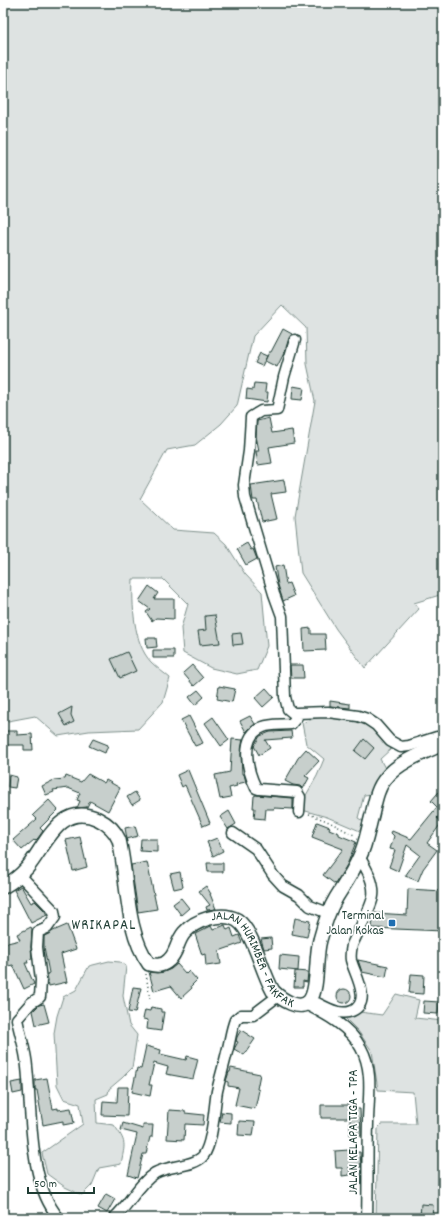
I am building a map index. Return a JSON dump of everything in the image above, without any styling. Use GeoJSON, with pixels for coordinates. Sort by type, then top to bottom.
{"type":"FeatureCollection","features":[{"type":"Feature","properties":{"kind":"main road","name":"JALAN HURIMBER - FAKFAK"},"geometry":{"type":"LineString","coordinates":[[149,964],[161,965],[168,961],[172,957],[182,935],[191,926],[206,919],[223,917],[233,918],[241,923],[250,936],[270,986],[278,996],[291,1003],[300,1005],[308,1002],[313,992],[318,945],[328,913],[360,858],[377,794],[384,779],[396,768],[443,744]]}},
{"type":"Feature","properties":{"kind":"main road"},"geometry":{"type":"LineString","coordinates":[[3,888],[20,875],[33,860],[56,827],[69,818],[78,816],[97,819],[110,826],[114,830],[119,840],[132,920],[143,954],[149,964]]}},
{"type":"Feature","properties":{"kind":"street"},"geometry":{"type":"LineString","coordinates":[[295,340],[284,377],[278,410],[261,411],[251,416],[249,451],[244,490],[245,498],[282,616],[285,689],[288,708],[297,713],[328,712],[358,716],[367,719],[376,725],[390,741],[401,747],[437,737],[443,744]]}},
{"type":"Feature","properties":{"kind":"street"},"geometry":{"type":"LineString","coordinates":[[297,713],[291,724],[266,726],[260,728],[254,733],[248,740],[247,757],[256,788],[297,792],[300,796],[299,812]]}},
{"type":"Feature","properties":{"kind":"street"},"geometry":{"type":"LineString","coordinates":[[233,833],[256,848],[273,875],[281,884],[299,895],[310,906],[328,913]]}},
{"type":"Feature","properties":{"kind":"street"},"geometry":{"type":"LineString","coordinates":[[308,1002],[343,1013],[358,1008],[360,1003],[362,991],[351,960],[350,952],[373,896],[371,880],[360,858]]}},
{"type":"Feature","properties":{"kind":"street"},"geometry":{"type":"LineString","coordinates":[[20,875],[54,911],[55,917],[47,928],[38,932],[37,947],[40,965],[40,997],[31,1003],[17,1019],[27,1066],[36,1170],[51,1209],[59,1218]]}},
{"type":"Feature","properties":{"kind":"street"},"geometry":{"type":"LineString","coordinates":[[114,1218],[124,1210],[144,1182],[156,1173],[169,1167],[185,1165],[196,1161],[204,1155],[210,1139],[219,1081],[235,1020],[241,1015],[253,1015],[278,996]]}},
{"type":"Feature","properties":{"kind":"street","name":"JALAN KELAPA TIGA - TPA"},"geometry":{"type":"LineString","coordinates":[[308,1002],[314,1008],[345,1028],[358,1042],[365,1057],[370,1091],[368,1218]]}},
{"type":"Feature","properties":{"kind":"path"},"geometry":{"type":"LineString","coordinates":[[299,812],[327,821],[350,834],[365,840]]}},
{"type":"Feature","properties":{"kind":"path"},"geometry":{"type":"LineString","coordinates":[[149,964],[146,973],[150,1000]]}},
{"type":"Feature","properties":{"kind":"shaded area"},"geometry":{"type":"Polygon","coordinates":[[[3,3],[443,3],[443,594],[414,603],[419,609],[365,668],[336,629],[301,573],[295,516],[315,401],[307,364],[306,328],[282,305],[253,336],[237,406],[221,424],[195,445],[167,450],[140,499],[173,530],[214,533],[226,544],[245,574],[262,592],[267,646],[257,670],[237,674],[211,668],[183,653],[181,628],[188,604],[163,579],[133,579],[135,623],[140,645],[151,662],[170,678],[163,702],[138,729],[89,731],[58,736],[35,716],[3,722],[3,3]]]}},
{"type":"Feature","properties":{"kind":"shaded area"},"geometry":{"type":"Polygon","coordinates":[[[318,717],[354,720],[373,728],[391,749],[380,759],[386,770],[372,794],[364,795],[358,818],[363,821],[360,831],[327,817],[302,810],[305,797],[317,776],[324,759],[306,744],[302,723],[318,717]]]}},
{"type":"Feature","properties":{"kind":"shaded area"},"geometry":{"type":"Polygon","coordinates":[[[109,961],[120,962],[126,966],[123,996],[129,1025],[137,1035],[132,1068],[109,1089],[108,1094],[96,1099],[97,1123],[114,1125],[123,1140],[124,1147],[121,1164],[99,1168],[92,1185],[82,1195],[65,1187],[47,1174],[42,1153],[83,1124],[80,1104],[64,1099],[57,1085],[54,1033],[57,1016],[63,997],[76,990],[89,966],[109,961]]]}},
{"type":"Feature","properties":{"kind":"shaded area"},"geometry":{"type":"Polygon","coordinates":[[[396,994],[419,1000],[415,1018],[443,1021],[443,1218],[376,1218],[378,1128],[382,1124],[416,1124],[413,1092],[378,1090],[372,1051],[358,1031],[341,1014],[360,1012],[382,1015],[396,994]]]}},
{"type":"Feature","properties":{"kind":"building"},"geometry":{"type":"Polygon","coordinates":[[[283,329],[292,334],[277,367],[265,361],[283,329]]]}},
{"type":"Feature","properties":{"kind":"building"},"geometry":{"type":"Polygon","coordinates":[[[260,353],[267,356],[262,366],[255,363],[260,353]]]}},
{"type":"Feature","properties":{"kind":"building"},"geometry":{"type":"Polygon","coordinates":[[[254,383],[266,384],[265,392],[268,392],[267,402],[246,399],[247,389],[253,390],[254,383]]]}},
{"type":"Feature","properties":{"kind":"building"},"geometry":{"type":"Polygon","coordinates":[[[293,386],[304,388],[302,400],[292,399],[293,386]]]}},
{"type":"Feature","properties":{"kind":"building"},"geometry":{"type":"Polygon","coordinates":[[[269,418],[272,433],[292,430],[294,443],[269,447],[272,463],[258,465],[256,451],[259,451],[256,436],[257,421],[269,418]]]}},
{"type":"Feature","properties":{"kind":"building"},"geometry":{"type":"Polygon","coordinates":[[[284,480],[286,492],[271,494],[277,519],[262,522],[257,500],[253,500],[251,485],[284,480]]]}},
{"type":"Feature","properties":{"kind":"building"},"geometry":{"type":"Polygon","coordinates":[[[247,543],[251,550],[253,549],[257,559],[246,565],[237,549],[247,543]]]}},
{"type":"Feature","properties":{"kind":"building"},"geometry":{"type":"Polygon","coordinates":[[[283,565],[286,584],[289,583],[294,596],[283,601],[278,585],[275,567],[283,565]]]}},
{"type":"Feature","properties":{"kind":"building"},"geometry":{"type":"Polygon","coordinates":[[[149,586],[158,593],[154,599],[174,599],[174,619],[156,618],[152,621],[146,612],[150,609],[139,601],[149,586]]]}},
{"type":"Feature","properties":{"kind":"building"},"geometry":{"type":"Polygon","coordinates":[[[215,615],[220,643],[200,645],[198,631],[206,630],[205,616],[215,615]]]}},
{"type":"Feature","properties":{"kind":"building"},"geometry":{"type":"Polygon","coordinates":[[[311,628],[311,634],[325,634],[326,650],[304,651],[303,629],[311,628]]]}},
{"type":"Feature","properties":{"kind":"building"},"geometry":{"type":"Polygon","coordinates":[[[241,633],[243,644],[233,645],[232,634],[241,633]]]}},
{"type":"Feature","properties":{"kind":"building"},"geometry":{"type":"Polygon","coordinates":[[[146,638],[156,638],[157,647],[147,648],[146,638]]]}},
{"type":"Feature","properties":{"kind":"building"},"geometry":{"type":"Polygon","coordinates":[[[153,650],[174,650],[174,658],[153,658],[153,650]]]}},
{"type":"Feature","properties":{"kind":"building"},"geometry":{"type":"Polygon","coordinates":[[[127,652],[136,671],[120,678],[111,659],[127,652]]]}},
{"type":"Feature","properties":{"kind":"building"},"geometry":{"type":"Polygon","coordinates":[[[192,665],[203,678],[194,686],[183,673],[192,665]]]}},
{"type":"Feature","properties":{"kind":"building"},"geometry":{"type":"Polygon","coordinates":[[[290,665],[303,665],[304,678],[291,678],[290,665]]]}},
{"type":"Feature","properties":{"kind":"building"},"geometry":{"type":"Polygon","coordinates":[[[219,686],[235,689],[232,702],[217,699],[219,686]]]}},
{"type":"Feature","properties":{"kind":"building"},"geometry":{"type":"Polygon","coordinates":[[[266,688],[274,697],[263,707],[255,698],[266,688]]]}},
{"type":"Feature","properties":{"kind":"building"},"geometry":{"type":"Polygon","coordinates":[[[198,690],[204,697],[195,705],[189,697],[198,690]]]}},
{"type":"Feature","properties":{"kind":"building"},"geometry":{"type":"Polygon","coordinates":[[[330,701],[350,704],[350,708],[330,706],[330,701]]]}},
{"type":"Feature","properties":{"kind":"building"},"geometry":{"type":"Polygon","coordinates":[[[72,707],[71,715],[74,722],[66,726],[59,714],[72,707]]]}},
{"type":"Feature","properties":{"kind":"building"},"geometry":{"type":"Polygon","coordinates":[[[189,716],[203,743],[195,746],[181,720],[189,716]]]}},
{"type":"Feature","properties":{"kind":"building"},"geometry":{"type":"Polygon","coordinates":[[[250,716],[255,724],[246,732],[240,721],[250,716]]]}},
{"type":"Feature","properties":{"kind":"building"},"geometry":{"type":"Polygon","coordinates":[[[213,717],[229,740],[221,746],[205,723],[213,717]]]}},
{"type":"Feature","properties":{"kind":"building"},"geometry":{"type":"Polygon","coordinates":[[[4,731],[17,731],[17,735],[32,734],[33,750],[24,750],[24,745],[4,745],[4,731]]]}},
{"type":"Feature","properties":{"kind":"building"},"geometry":{"type":"Polygon","coordinates":[[[291,731],[292,738],[265,740],[270,748],[259,755],[254,746],[260,736],[270,732],[291,731]]]}},
{"type":"Feature","properties":{"kind":"building"},"geometry":{"type":"Polygon","coordinates":[[[93,739],[108,745],[105,753],[89,746],[93,739]]]}},
{"type":"Feature","properties":{"kind":"building"},"geometry":{"type":"Polygon","coordinates":[[[232,739],[243,740],[241,754],[242,774],[244,774],[246,782],[236,784],[237,786],[229,788],[231,797],[220,799],[215,775],[230,772],[232,739]]]}},
{"type":"Feature","properties":{"kind":"building"},"geometry":{"type":"Polygon","coordinates":[[[364,739],[374,748],[365,759],[355,751],[364,739]]]}},
{"type":"Feature","properties":{"kind":"building"},"geometry":{"type":"Polygon","coordinates":[[[306,749],[319,761],[305,776],[309,778],[303,789],[300,786],[293,785],[285,781],[298,758],[306,749]]]}},
{"type":"Feature","properties":{"kind":"building"},"geometry":{"type":"Polygon","coordinates":[[[188,770],[210,823],[203,826],[185,785],[182,787],[177,775],[188,770]]]}},
{"type":"Feature","properties":{"kind":"building"},"geometry":{"type":"Polygon","coordinates":[[[88,774],[104,783],[106,780],[120,788],[108,811],[90,801],[87,807],[77,808],[80,801],[77,800],[80,793],[68,788],[53,790],[54,792],[46,795],[42,786],[54,780],[65,779],[66,776],[81,782],[88,774]]]}},
{"type":"Feature","properties":{"kind":"building"},"geometry":{"type":"Polygon","coordinates":[[[9,775],[17,777],[15,788],[8,787],[9,775]]]}},
{"type":"Feature","properties":{"kind":"building"},"geometry":{"type":"Polygon","coordinates":[[[443,787],[443,812],[437,818],[442,822],[427,843],[437,850],[423,869],[418,881],[405,876],[420,855],[407,845],[398,871],[389,867],[395,850],[390,849],[394,836],[391,833],[392,831],[411,839],[437,807],[431,801],[443,787]]]}},
{"type":"Feature","properties":{"kind":"building"},"geometry":{"type":"Polygon","coordinates":[[[135,792],[140,800],[132,805],[127,797],[135,792]]]}},
{"type":"Feature","properties":{"kind":"building"},"geometry":{"type":"Polygon","coordinates":[[[254,796],[293,798],[293,809],[266,809],[265,819],[254,818],[254,796]]]}},
{"type":"Feature","properties":{"kind":"building"},"geometry":{"type":"Polygon","coordinates":[[[49,800],[58,810],[40,828],[43,831],[38,838],[22,850],[13,840],[37,819],[33,815],[49,800]]]}},
{"type":"Feature","properties":{"kind":"building"},"geometry":{"type":"Polygon","coordinates":[[[229,811],[236,824],[228,829],[220,817],[229,811]]]}},
{"type":"Feature","properties":{"kind":"building"},"geometry":{"type":"Polygon","coordinates":[[[317,822],[330,827],[329,829],[339,833],[339,835],[356,842],[347,865],[335,884],[323,875],[343,849],[312,837],[317,822]]]}},
{"type":"Feature","properties":{"kind":"building"},"geometry":{"type":"Polygon","coordinates":[[[135,826],[138,836],[127,839],[125,828],[135,826]]]}},
{"type":"Feature","properties":{"kind":"building"},"geometry":{"type":"Polygon","coordinates":[[[80,837],[87,867],[73,871],[66,840],[80,837]]]}},
{"type":"Feature","properties":{"kind":"building"},"geometry":{"type":"Polygon","coordinates":[[[217,838],[223,851],[213,856],[207,842],[217,838]]]}},
{"type":"Feature","properties":{"kind":"building"},"geometry":{"type":"Polygon","coordinates":[[[141,839],[157,839],[157,852],[140,851],[141,839]]]}},
{"type":"Feature","properties":{"kind":"building"},"geometry":{"type":"Polygon","coordinates":[[[147,862],[157,909],[138,912],[131,865],[147,862]]]}},
{"type":"Feature","properties":{"kind":"building"},"geometry":{"type":"Polygon","coordinates":[[[207,863],[223,863],[223,872],[208,872],[207,863]]]}},
{"type":"Feature","properties":{"kind":"building"},"geometry":{"type":"Polygon","coordinates":[[[180,872],[183,887],[174,889],[170,874],[180,872]]]}},
{"type":"Feature","properties":{"kind":"building"},"geometry":{"type":"Polygon","coordinates":[[[21,886],[31,903],[35,901],[47,915],[31,923],[14,890],[21,886]]]}},
{"type":"Feature","properties":{"kind":"building"},"geometry":{"type":"Polygon","coordinates":[[[206,886],[211,894],[216,909],[207,910],[206,907],[210,905],[199,891],[206,886]]]}},
{"type":"Feature","properties":{"kind":"building"},"geometry":{"type":"Polygon","coordinates":[[[408,889],[443,891],[443,931],[372,928],[375,913],[407,915],[408,889]]]}},
{"type":"Feature","properties":{"kind":"building"},"geometry":{"type":"Polygon","coordinates":[[[181,898],[189,908],[181,915],[173,904],[181,898]]]}},
{"type":"Feature","properties":{"kind":"building"},"geometry":{"type":"Polygon","coordinates":[[[295,918],[310,921],[307,937],[292,934],[295,918]]]}},
{"type":"Feature","properties":{"kind":"building"},"geometry":{"type":"Polygon","coordinates":[[[67,925],[76,949],[61,954],[67,982],[49,986],[47,974],[49,973],[44,947],[44,936],[67,925]]]}},
{"type":"Feature","properties":{"kind":"building"},"geometry":{"type":"Polygon","coordinates":[[[225,925],[227,930],[231,928],[234,937],[239,935],[242,943],[219,951],[221,964],[206,966],[205,954],[202,955],[195,934],[211,926],[213,930],[225,925]]]}},
{"type":"Feature","properties":{"kind":"building"},"geometry":{"type":"Polygon","coordinates":[[[31,927],[32,959],[27,960],[28,963],[25,963],[34,984],[24,989],[13,965],[3,967],[3,944],[20,940],[17,934],[31,927]]]}},
{"type":"Feature","properties":{"kind":"building"},"geometry":{"type":"Polygon","coordinates":[[[271,938],[272,948],[264,949],[261,939],[271,938]]]}},
{"type":"Feature","properties":{"kind":"building"},"geometry":{"type":"Polygon","coordinates":[[[280,955],[299,957],[298,971],[279,969],[280,955]]]}},
{"type":"Feature","properties":{"kind":"building"},"geometry":{"type":"Polygon","coordinates":[[[358,960],[388,966],[386,977],[362,972],[358,960]]]}},
{"type":"Feature","properties":{"kind":"building"},"geometry":{"type":"Polygon","coordinates":[[[177,964],[186,974],[189,971],[197,980],[191,986],[192,988],[181,998],[171,986],[154,991],[149,972],[164,972],[177,964]]]}},
{"type":"Feature","properties":{"kind":"building"},"geometry":{"type":"Polygon","coordinates":[[[295,971],[308,972],[307,982],[303,981],[303,987],[294,987],[295,971]]]}},
{"type":"Feature","properties":{"kind":"building"},"geometry":{"type":"Polygon","coordinates":[[[411,974],[424,975],[423,994],[409,993],[411,974]]]}},
{"type":"Feature","properties":{"kind":"building"},"geometry":{"type":"Polygon","coordinates":[[[133,987],[141,988],[135,1013],[128,1012],[133,987]]]}},
{"type":"Feature","properties":{"kind":"building"},"geometry":{"type":"Polygon","coordinates":[[[344,989],[349,991],[351,996],[349,1001],[344,1003],[339,1001],[337,996],[339,991],[344,989]]]}},
{"type":"Feature","properties":{"kind":"building"},"geometry":{"type":"Polygon","coordinates":[[[424,1001],[439,1002],[438,1014],[423,1013],[424,1001]]]}},
{"type":"Feature","properties":{"kind":"building"},"geometry":{"type":"Polygon","coordinates":[[[44,1004],[49,1022],[36,1025],[33,1011],[39,1005],[44,1004]]]}},
{"type":"Feature","properties":{"kind":"building"},"geometry":{"type":"Polygon","coordinates":[[[151,1007],[161,1009],[161,1012],[164,1012],[161,1031],[147,1029],[148,1020],[143,1019],[145,1010],[150,1011],[151,1007]]]}},
{"type":"Feature","properties":{"kind":"building"},"geometry":{"type":"Polygon","coordinates":[[[241,1030],[255,1039],[244,1055],[234,1049],[238,1042],[236,1041],[237,1037],[241,1030]]]}},
{"type":"Feature","properties":{"kind":"building"},"geometry":{"type":"Polygon","coordinates":[[[146,1046],[161,1050],[160,1054],[186,1060],[187,1056],[198,1059],[193,1079],[166,1074],[168,1067],[154,1063],[149,1085],[152,1085],[150,1096],[132,1092],[137,1068],[141,1069],[146,1046]]]}},
{"type":"Feature","properties":{"kind":"building"},"geometry":{"type":"Polygon","coordinates":[[[231,1068],[260,1074],[257,1089],[259,1090],[255,1109],[235,1105],[239,1088],[228,1086],[228,1082],[226,1081],[231,1068]]]}},
{"type":"Feature","properties":{"kind":"building"},"geometry":{"type":"Polygon","coordinates":[[[47,1078],[53,1109],[58,1108],[58,1110],[71,1108],[74,1123],[63,1125],[63,1121],[43,1125],[37,1090],[35,1090],[35,1080],[47,1078]]]}},
{"type":"Feature","properties":{"kind":"building"},"geometry":{"type":"Polygon","coordinates":[[[22,1081],[22,1092],[13,1094],[11,1083],[22,1081]]]}},
{"type":"Feature","properties":{"kind":"building"},"geometry":{"type":"Polygon","coordinates":[[[118,1087],[128,1087],[127,1116],[102,1115],[103,1101],[117,1102],[118,1087]]]}},
{"type":"Feature","properties":{"kind":"building"},"geometry":{"type":"Polygon","coordinates":[[[321,1105],[352,1105],[352,1109],[360,1109],[361,1136],[350,1136],[350,1118],[321,1118],[321,1105]]]}},
{"type":"Feature","properties":{"kind":"building"},"geometry":{"type":"Polygon","coordinates":[[[169,1110],[185,1111],[185,1113],[204,1115],[203,1125],[185,1124],[184,1140],[167,1139],[169,1110]]]}},
{"type":"Feature","properties":{"kind":"building"},"geometry":{"type":"Polygon","coordinates":[[[222,1112],[231,1113],[231,1123],[220,1122],[222,1112]]]}},
{"type":"Feature","properties":{"kind":"building"},"geometry":{"type":"Polygon","coordinates":[[[239,1121],[255,1122],[253,1136],[238,1135],[239,1121]]]}},
{"type":"Feature","properties":{"kind":"building"},"geometry":{"type":"Polygon","coordinates":[[[123,1123],[143,1129],[143,1125],[153,1125],[152,1137],[150,1137],[146,1154],[143,1154],[137,1178],[128,1175],[137,1134],[121,1130],[123,1123]]]}},
{"type":"Feature","properties":{"kind":"building"},"geometry":{"type":"Polygon","coordinates":[[[349,1150],[349,1153],[360,1152],[361,1167],[349,1167],[350,1175],[342,1176],[342,1168],[336,1168],[335,1151],[349,1150]]]}},
{"type":"Feature","properties":{"kind":"building"},"geometry":{"type":"Polygon","coordinates":[[[106,1194],[115,1199],[107,1213],[98,1208],[106,1194]]]}},
{"type":"Feature","properties":{"kind":"building"},"geometry":{"type":"Polygon","coordinates":[[[421,1204],[433,1205],[432,1218],[420,1217],[421,1204]]]}},
{"type":"Feature","properties":{"kind":"place","name":"Terminal Jalan Kokas"},"geometry":{"type":"Point","coordinates":[392,923]}},
{"type":"Feature","properties":{"kind":"district","name":"WRIKAPAL"},"geometry":{"type":"Point","coordinates":[104,926]}}]}
